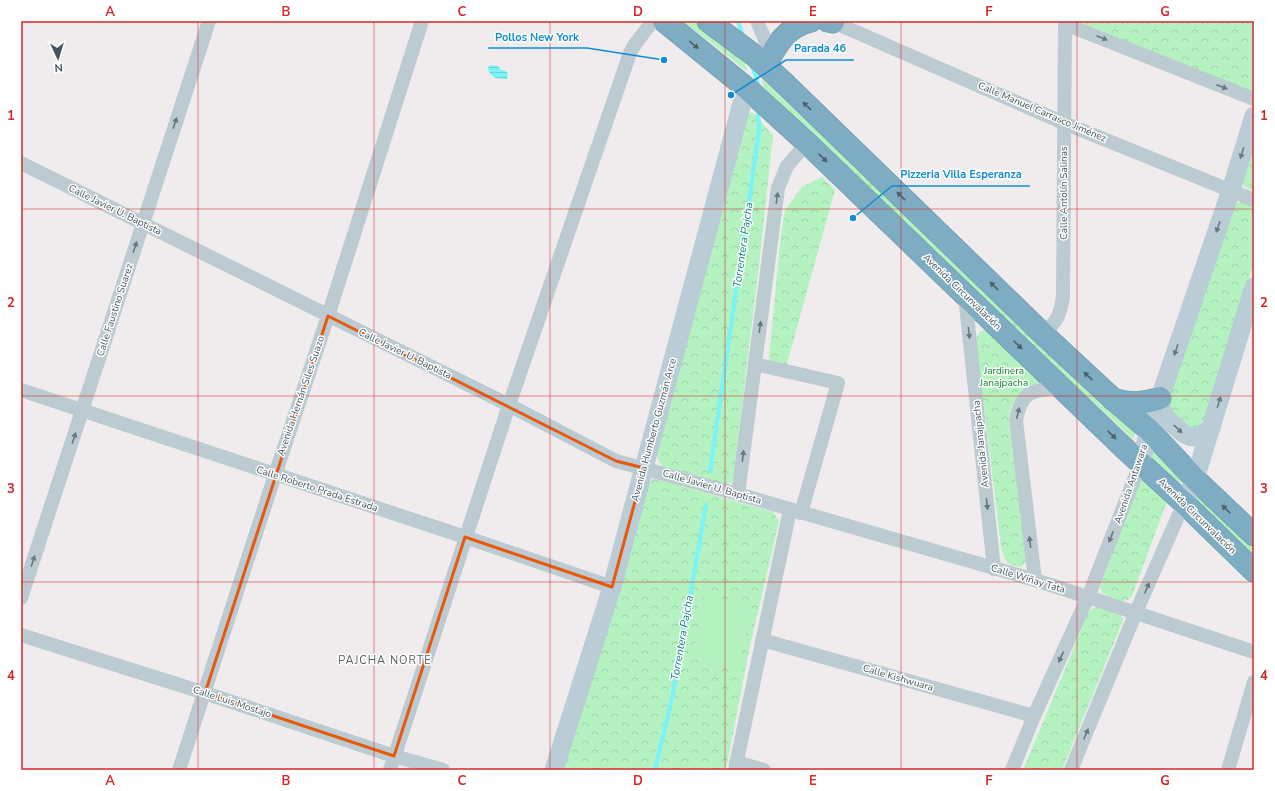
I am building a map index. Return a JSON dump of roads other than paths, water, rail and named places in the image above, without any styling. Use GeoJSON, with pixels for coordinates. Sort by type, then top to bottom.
{"type":"FeatureCollection","features":[{"type":"Feature","properties":{"kind":"highway","name":"Avenida Circunvalación"},"geometry":{"type":"LineString","coordinates":[[664,21],[754,94],[807,143],[1254,571]]}},
{"type":"Feature","properties":{"kind":"highway"},"geometry":{"type":"LineString","coordinates":[[708,21],[764,59],[1044,334],[1113,400],[1149,430],[1195,479],[1254,535]]}},
{"type":"Feature","properties":{"kind":"highway"},"geometry":{"type":"LineString","coordinates":[[764,59],[788,31],[802,23],[811,21]]}},
{"type":"Feature","properties":{"kind":"highway"},"geometry":{"type":"LineString","coordinates":[[1113,400],[1125,403],[1140,404],[1160,398]]}},
{"type":"Feature","properties":{"kind":"main road","name":"Avenida Humberto Guzmán Arce"},"geometry":{"type":"LineString","coordinates":[[554,770],[612,587],[644,468],[754,94]]}},
{"type":"Feature","properties":{"kind":"main road","name":"Avenida Antawara"},"geometry":{"type":"LineString","coordinates":[[1141,462],[1149,430],[1231,190],[1254,116]]}},
{"type":"Feature","properties":{"kind":"main road"},"geometry":{"type":"LineString","coordinates":[[1184,503],[1195,479],[1254,287]]}},
{"type":"Feature","properties":{"kind":"main road"},"geometry":{"type":"LineString","coordinates":[[1160,398],[1161,409],[1164,415],[1185,435],[1192,437],[1199,436],[1211,428]]}},
{"type":"Feature","properties":{"kind":"street","name":"Calle Faustino Suarez"},"geometry":{"type":"LineString","coordinates":[[21,598],[209,21]]}},
{"type":"Feature","properties":{"kind":"street","name":"Avenida Hernán Siles Suazo"},"geometry":{"type":"LineString","coordinates":[[179,770],[328,316],[422,21]]}},
{"type":"Feature","properties":{"kind":"street"},"geometry":{"type":"LineString","coordinates":[[390,770],[509,405],[630,53],[653,21]]}},
{"type":"Feature","properties":{"kind":"street"},"geometry":{"type":"LineString","coordinates":[[756,21],[764,59]]}},
{"type":"Feature","properties":{"kind":"street","name":"Calle Manuel Carrasco Jiménez"},"geometry":{"type":"LineString","coordinates":[[831,21],[1064,123],[1254,200]]}},
{"type":"Feature","properties":{"kind":"street"},"geometry":{"type":"LineString","coordinates":[[1065,22],[1254,99]]}},
{"type":"Feature","properties":{"kind":"street","name":"Calle Antolín Salinas"},"geometry":{"type":"LineString","coordinates":[[1044,334],[1055,323],[1060,312],[1063,297],[1065,22]]}},
{"type":"Feature","properties":{"kind":"street"},"geometry":{"type":"LineString","coordinates":[[738,494],[778,188],[787,166],[807,143]]}},
{"type":"Feature","properties":{"kind":"street","name":"Calle Javier U. Baptista"},"geometry":{"type":"LineString","coordinates":[[21,163],[509,405],[616,461],[795,511]]}},
{"type":"Feature","properties":{"kind":"street","name":"Avenida Janajpacha"},"geometry":{"type":"LineString","coordinates":[[965,294],[994,569]]}},
{"type":"Feature","properties":{"kind":"street"},"geometry":{"type":"LineString","coordinates":[[755,364],[838,383],[795,511],[762,640],[736,766],[764,770]]}},
{"type":"Feature","properties":{"kind":"street"},"geometry":{"type":"LineString","coordinates":[[1035,580],[1016,420],[1021,402],[1027,395],[1035,391],[1063,388]]}},
{"type":"Feature","properties":{"kind":"street","name":"Calle Roberto Prada Estrada"},"geometry":{"type":"LineString","coordinates":[[21,390],[612,587]]}},
{"type":"Feature","properties":{"kind":"street","name":"Avenida Antawara"},"geometry":{"type":"LineString","coordinates":[[1012,770],[1034,716],[1088,597],[1141,462]]}},
{"type":"Feature","properties":{"kind":"street"},"geometry":{"type":"LineString","coordinates":[[1071,770],[1136,612],[1184,503]]}},
{"type":"Feature","properties":{"kind":"street","name":"Calle Wiñay Tata"},"geometry":{"type":"LineString","coordinates":[[795,511],[1035,580],[1254,652]]}},
{"type":"Feature","properties":{"kind":"street","name":"Calle Luis Mostajo"},"geometry":{"type":"LineString","coordinates":[[21,635],[205,693],[394,756],[443,770]]}},
{"type":"Feature","properties":{"kind":"street","name":"Calle Kishwuara"},"geometry":{"type":"LineString","coordinates":[[762,640],[1034,716]]}},
{"type":"Feature","properties":{"kind":"street"},"geometry":{"type":"LineString","coordinates":[[1228,770],[1254,682]]}},
{"type":"Feature","properties":{"kind":"water"},"geometry":{"type":"Polygon","coordinates":[[[491,65],[498,66],[501,70],[506,71],[508,74],[507,79],[492,76],[488,67],[491,65]]]}},
{"type":"Feature","properties":{"kind":"waterway","name":"Torrentera Pajcha"},"geometry":{"type":"LineString","coordinates":[[738,21],[743,37]]}},
{"type":"Feature","properties":{"kind":"waterway","name":"Torrentera Pajcha"},"geometry":{"type":"LineString","coordinates":[[752,65],[757,80],[757,87]]}},
{"type":"Feature","properties":{"kind":"waterway","name":"Torrentera Pajcha"},"geometry":{"type":"LineString","coordinates":[[710,471],[759,132],[758,109]]}},
{"type":"Feature","properties":{"kind":"waterway","name":"Torrentera Pajcha"},"geometry":{"type":"LineString","coordinates":[[655,770],[672,698],[706,505]]}},
{"type":"Feature","properties":{"kind":"place","name":"Pollos New York"},"geometry":{"type":"Point","coordinates":[664,60]}},
{"type":"Feature","properties":{"kind":"place","name":"Parada 46"},"geometry":{"type":"Point","coordinates":[731,95]}},
{"type":"Feature","properties":{"kind":"place","name":"Pizzeria Villa Esperanza"},"geometry":{"type":"Point","coordinates":[853,218]}},
{"type":"Feature","properties":{"kind":"district","name":"PAJCHA NORTE"},"geometry":{"type":"Point","coordinates":[385,660]}},
{"type":"Feature","properties":{"kind":"park label","name":"Jardinera Janajpacha"},"geometry":{"type":"Point","coordinates":[1004,376]}}]}
